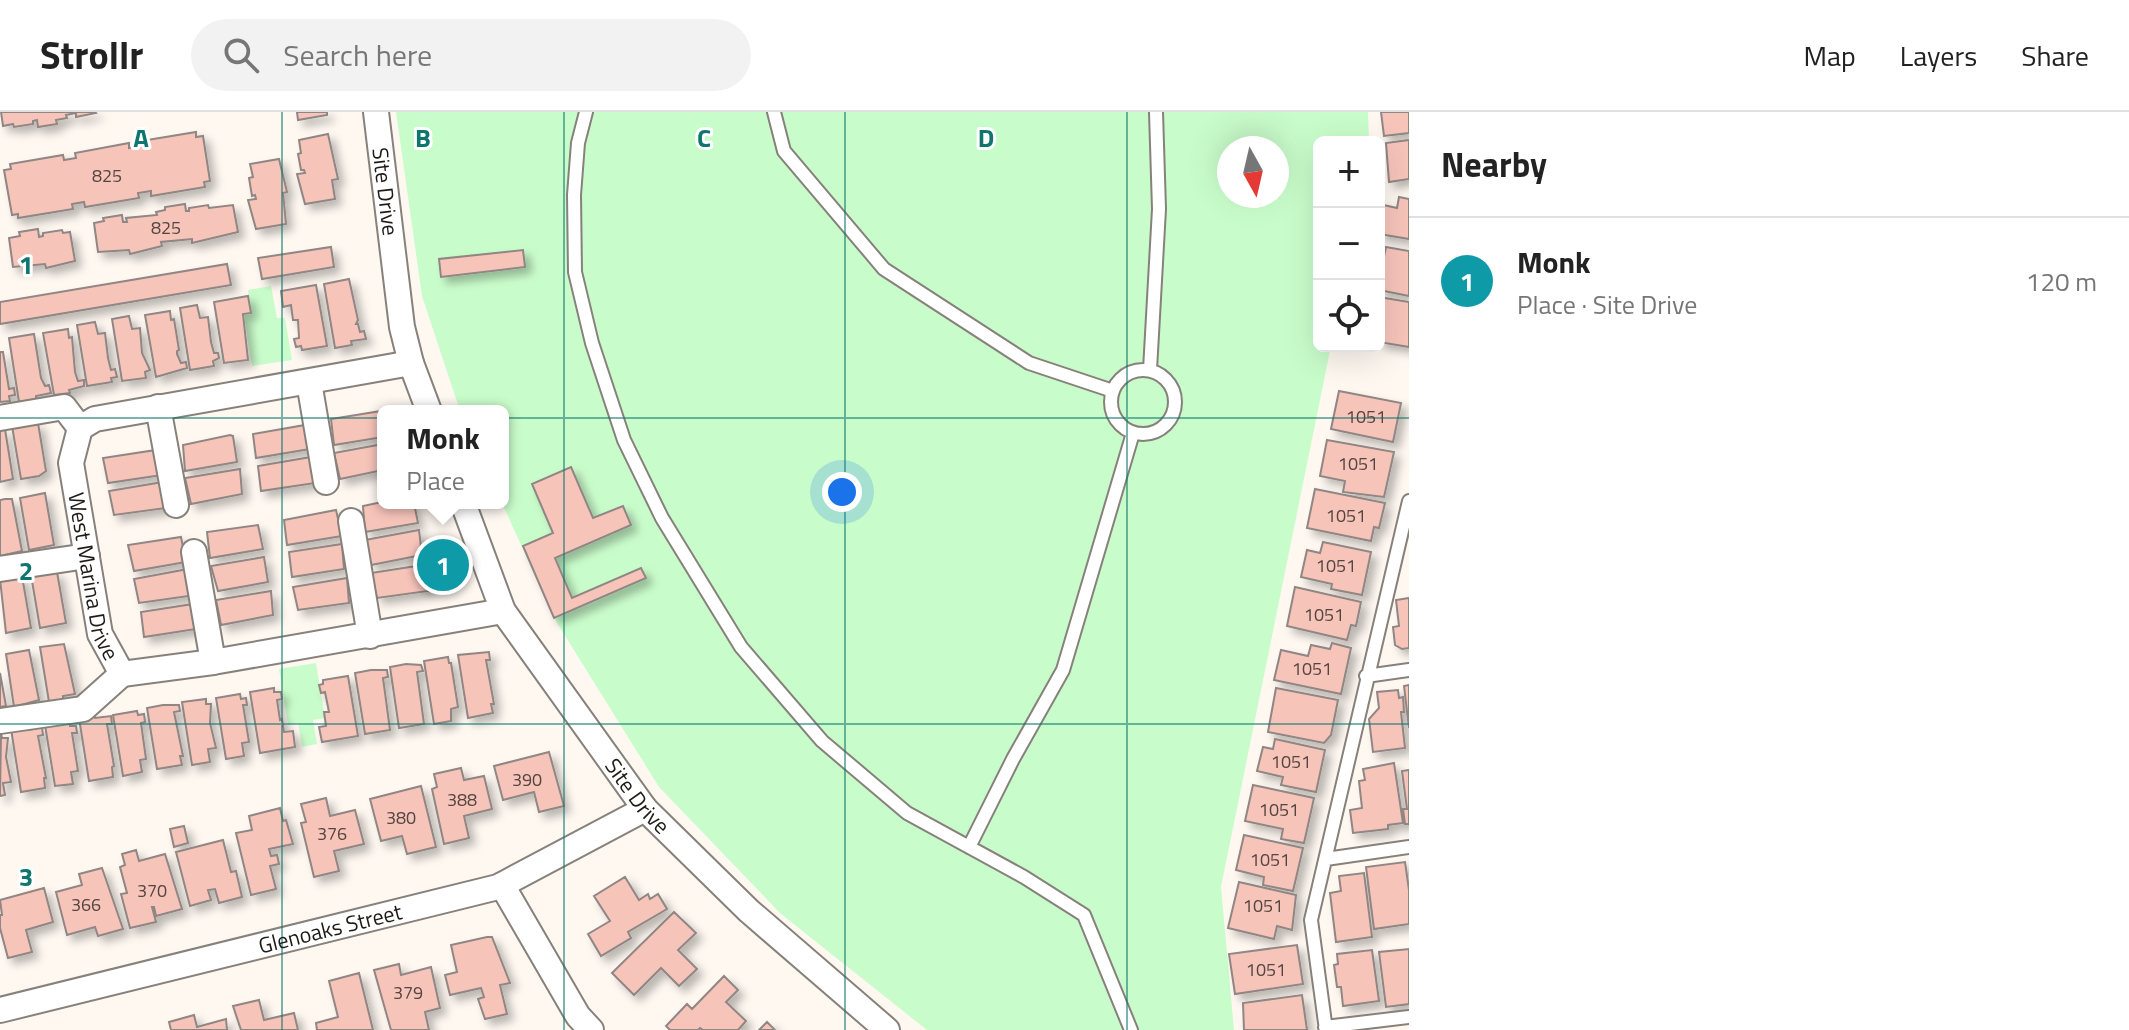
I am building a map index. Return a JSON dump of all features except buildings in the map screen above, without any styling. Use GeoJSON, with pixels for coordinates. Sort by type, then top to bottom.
{"type":"FeatureCollection","features":[{"type":"Feature","properties":{"kind":"street","name":"Site Drive"},"geometry":{"type":"LineString","coordinates":[[376,112],[402,327],[427,405]]}},
{"type":"Feature","properties":{"kind":"street"},"geometry":{"type":"LineString","coordinates":[[0,418],[64,407],[80,428],[95,419],[411,363]]}},
{"type":"Feature","properties":{"kind":"street"},"geometry":{"type":"LineString","coordinates":[[309,382],[326,482]]}},
{"type":"Feature","properties":{"kind":"street"},"geometry":{"type":"LineString","coordinates":[[158,407],[176,505]]}},
{"type":"Feature","properties":{"kind":"street","name":"West Marina Drive"},"geometry":{"type":"LineString","coordinates":[[80,428],[71,463],[100,634],[122,674],[213,662],[503,611]]}},
{"type":"Feature","properties":{"kind":"street","name":"Site Drive"},"geometry":{"type":"LineString","coordinates":[[465,509],[503,611],[645,809],[749,911],[887,1030]]}},
{"type":"Feature","properties":{"kind":"street"},"geometry":{"type":"LineString","coordinates":[[351,521],[370,636]]}},
{"type":"Feature","properties":{"kind":"street"},"geometry":{"type":"LineString","coordinates":[[194,552],[213,662]]}},
{"type":"Feature","properties":{"kind":"street"},"geometry":{"type":"LineString","coordinates":[[0,569],[87,556]]}},
{"type":"Feature","properties":{"kind":"street"},"geometry":{"type":"LineString","coordinates":[[0,721],[83,709],[122,674]]}},
{"type":"Feature","properties":{"kind":"street","name":"Glenoaks Street"},"geometry":{"type":"LineString","coordinates":[[0,1010],[502,885],[645,809]]}},
{"type":"Feature","properties":{"kind":"street"},"geometry":{"type":"LineString","coordinates":[[502,885],[578,1016],[591,1030]]}},
{"type":"Feature","properties":{"kind":"lane"},"geometry":{"type":"LineString","coordinates":[[586,112],[578,143],[575,182],[575,272],[592,343],[624,440],[662,518],[741,647],[822,741],[907,813],[1024,877],[1084,915],[1131,1030]]}},
{"type":"Feature","properties":{"kind":"lane"},"geometry":{"type":"LineString","coordinates":[[774,112],[784,151],[884,269],[1029,363],[1113,391]]}},
{"type":"Feature","properties":{"kind":"lane"},"geometry":{"type":"LineString","coordinates":[[1150,370],[1159,209],[1156,112]]}},
{"type":"Feature","properties":{"kind":"lane"},"geometry":{"type":"LineString","coordinates":[[1150,370],[1166,378],[1172,387],[1176,398],[1175,409],[1171,420],[1156,432],[1133,433],[1115,419],[1111,402],[1113,391],[1124,375],[1150,370]]}},
{"type":"Feature","properties":{"kind":"lane"},"geometry":{"type":"LineString","coordinates":[[969,847],[1013,759],[1063,670],[1133,433]]}},
{"type":"Feature","properties":{"kind":"lane"},"geometry":{"type":"LineString","coordinates":[[1409,501],[1311,920],[1325,1029],[1409,1017]]}},
{"type":"Feature","properties":{"kind":"lane"},"geometry":{"type":"LineString","coordinates":[[1366,676],[1409,670]]}},
{"type":"Feature","properties":{"kind":"lane"},"geometry":{"type":"LineString","coordinates":[[1326,859],[1409,847]]}},
{"type":"Feature","properties":{"kind":"green space"},"geometry":{"type":"Polygon","coordinates":[[[396,112],[1368,112],[1369,136],[1313,136],[1313,352],[1330,352],[1221,887],[1234,1030],[927,1030],[781,914],[659,787],[554,618],[505,509],[509,509],[509,405],[458,405],[422,296],[396,112]]]}},
{"type":"Feature","properties":{"kind":"green space"},"geometry":{"type":"Polygon","coordinates":[[[271,286],[277,318],[285,318],[292,360],[252,366],[244,315],[252,314],[248,290],[271,286]]]}},
{"type":"Feature","properties":{"kind":"green space"},"geometry":{"type":"Polygon","coordinates":[[[316,663],[325,718],[313,720],[317,744],[302,747],[298,723],[288,725],[279,669],[316,663]]]}},
{"type":"Feature","properties":{"kind":"place","name":"Monk"},"geometry":{"type":"Point","coordinates":[443,565]}}]}
